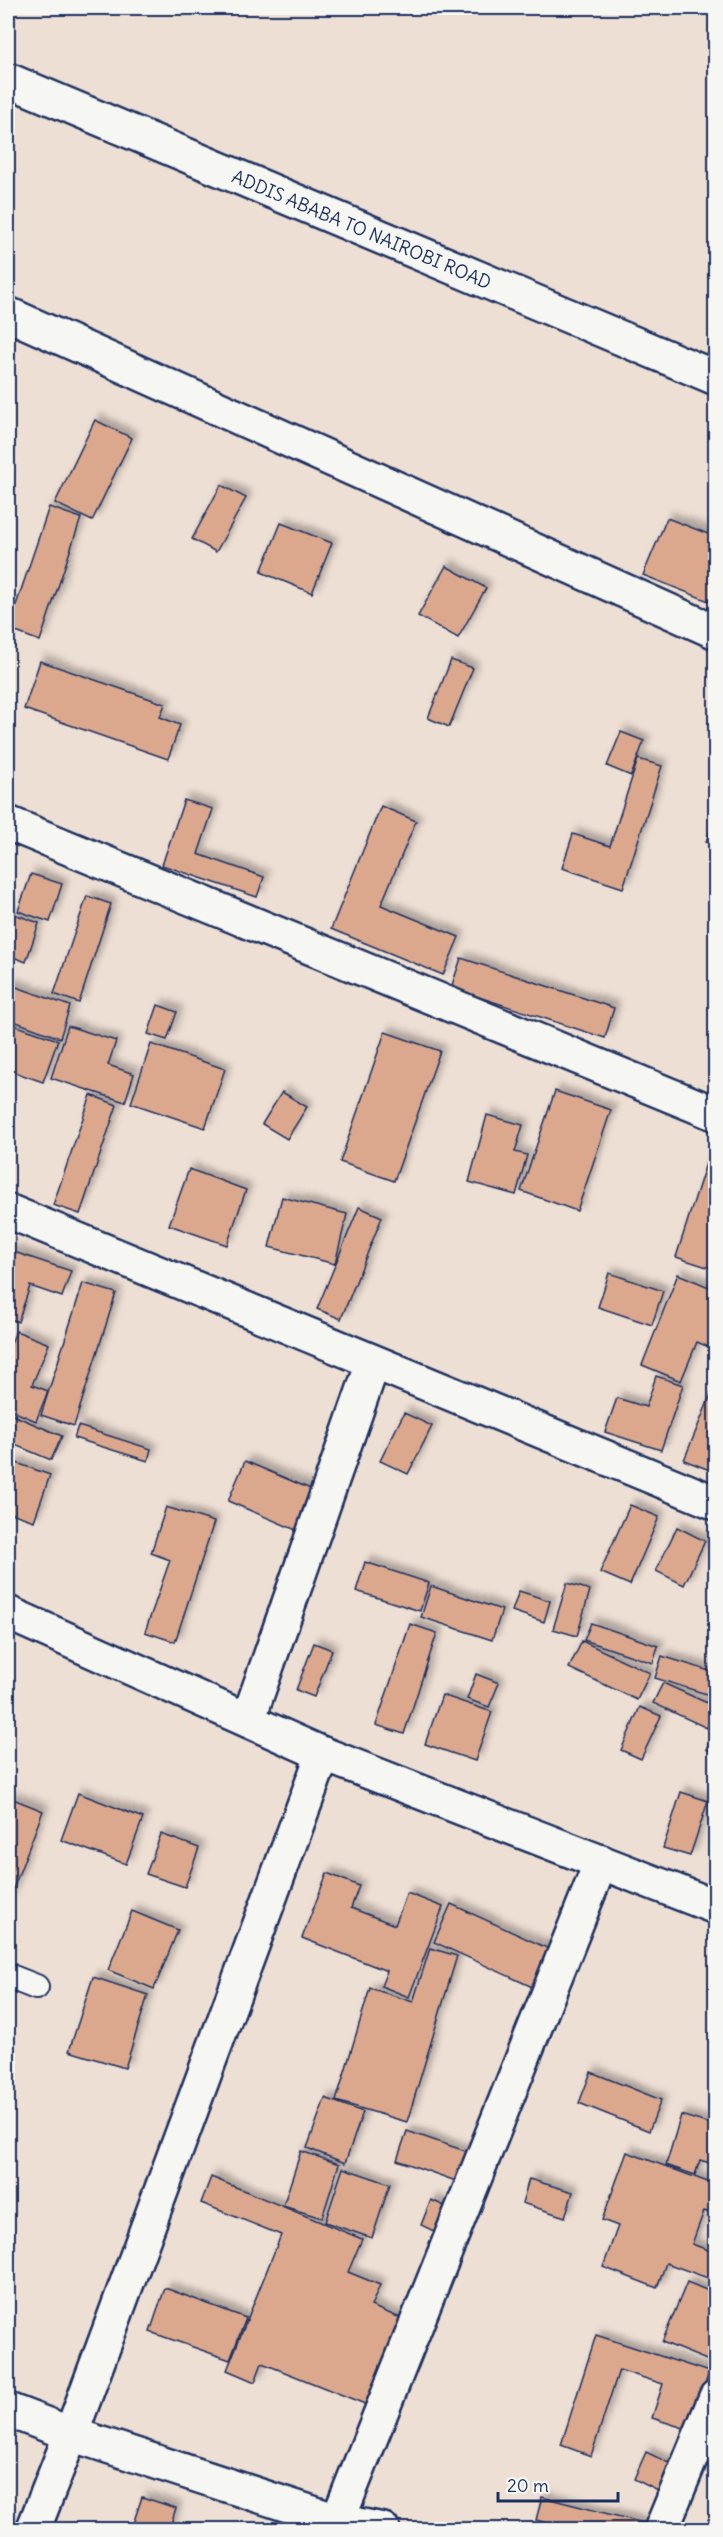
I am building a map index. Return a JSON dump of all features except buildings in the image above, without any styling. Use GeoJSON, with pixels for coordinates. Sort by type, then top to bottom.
{"type":"FeatureCollection","features":[{"type":"Feature","properties":{"kind":"main road","name":"ADDIS ABABA TO NAIROBI ROAD"},"geometry":{"type":"LineString","coordinates":[[8,80],[716,378]]}},
{"type":"Feature","properties":{"kind":"main road"},"geometry":{"type":"LineString","coordinates":[[8,314],[716,632]]}},
{"type":"Feature","properties":{"kind":"main road"},"geometry":{"type":"LineString","coordinates":[[8,823],[716,1114]]}},
{"type":"Feature","properties":{"kind":"main road"},"geometry":{"type":"LineString","coordinates":[[8,1211],[716,1503]]}},
{"type":"Feature","properties":{"kind":"main road"},"geometry":{"type":"LineString","coordinates":[[248,1720],[374,1363]]}},
{"type":"Feature","properties":{"kind":"main road"},"geometry":{"type":"LineString","coordinates":[[8,1613],[323,1754],[716,1907]]}},
{"type":"Feature","properties":{"kind":"main road"},"geometry":{"type":"LineString","coordinates":[[33,2529],[71,2434],[323,1754]]}},
{"type":"Feature","properties":{"kind":"main road"},"geometry":{"type":"LineString","coordinates":[[335,2525],[601,1862]]}},
{"type":"Feature","properties":{"kind":"main road"},"geometry":{"type":"LineString","coordinates":[[661,2529],[716,2397]]}},
{"type":"Feature","properties":{"kind":"main road"},"geometry":{"type":"LineString","coordinates":[[8,2410],[335,2525],[383,2529]]}},
{"type":"Feature","properties":{"kind":"lane"},"geometry":{"type":"LineString","coordinates":[[8,1976],[36,1987]]}}]}
